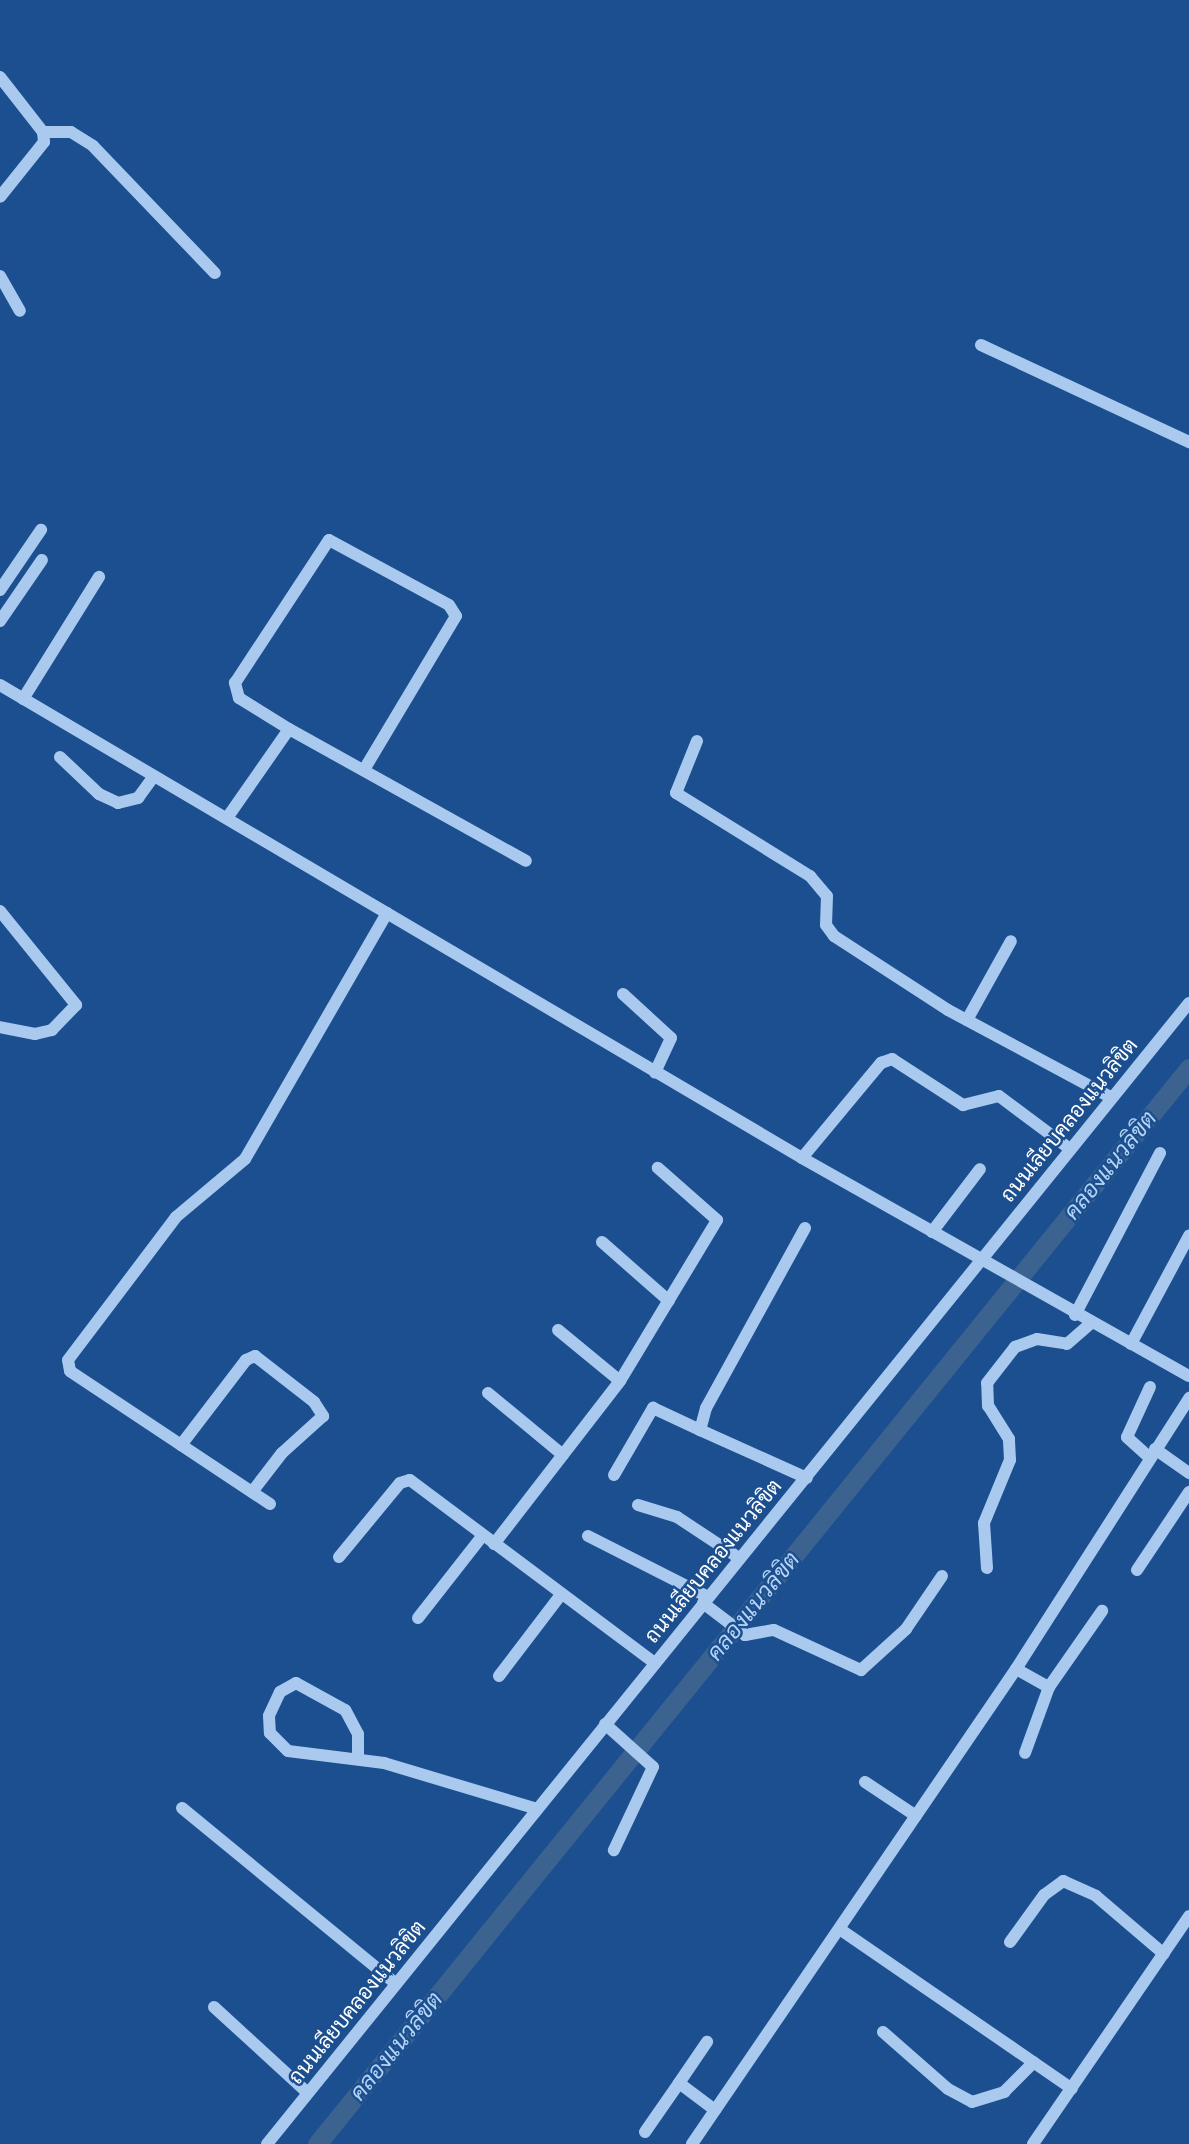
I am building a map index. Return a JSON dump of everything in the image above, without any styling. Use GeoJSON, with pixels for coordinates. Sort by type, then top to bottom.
{"type":"FeatureCollection","features":[{"type":"Feature","properties":{"kind":"street"},"geometry":{"type":"LineString","coordinates":[[0,77],[43,132],[39,152],[0,197]]}},
{"type":"Feature","properties":{"kind":"street"},"geometry":{"type":"LineString","coordinates":[[43,132],[71,132],[93,146],[215,273]]}},
{"type":"Feature","properties":{"kind":"street"},"geometry":{"type":"LineString","coordinates":[[0,276],[20,311]]}},
{"type":"Feature","properties":{"kind":"street"},"geometry":{"type":"LineString","coordinates":[[981,345],[1189,442]]}},
{"type":"Feature","properties":{"kind":"street"},"geometry":{"type":"LineString","coordinates":[[0,590],[41,530]]}},
{"type":"Feature","properties":{"kind":"street"},"geometry":{"type":"LineString","coordinates":[[364,770],[456,616],[449,605],[329,540],[235,683],[239,698],[289,729],[526,861]]}},
{"type":"Feature","properties":{"kind":"street"},"geometry":{"type":"LineString","coordinates":[[0,621],[41,560]]}},
{"type":"Feature","properties":{"kind":"street"},"geometry":{"type":"LineString","coordinates":[[23,699],[99,577]]}},
{"type":"Feature","properties":{"kind":"street"},"geometry":{"type":"LineString","coordinates":[[0,685],[802,1158],[1090,1324],[1189,1376]]}},
{"type":"Feature","properties":{"kind":"street"},"geometry":{"type":"LineString","coordinates":[[227,818],[289,729]]}},
{"type":"Feature","properties":{"kind":"street"},"geometry":{"type":"LineString","coordinates":[[697,741],[676,784],[683,800],[810,876],[827,896],[826,925],[834,936],[967,1020],[1112,1098]]}},
{"type":"Feature","properties":{"kind":"street"},"geometry":{"type":"LineString","coordinates":[[60,757],[99,794],[118,803],[138,798],[154,776]]}},
{"type":"Feature","properties":{"kind":"street"},"geometry":{"type":"LineString","coordinates":[[0,911],[76,1005],[52,1030],[26,1034],[0,1027]]}},
{"type":"Feature","properties":{"kind":"street"},"geometry":{"type":"LineString","coordinates":[[270,1504],[71,1371],[73,1347],[182,1210],[245,1158],[387,913]]}},
{"type":"Feature","properties":{"kind":"street"},"geometry":{"type":"LineString","coordinates":[[967,1020],[1011,941]]}},
{"type":"Feature","properties":{"kind":"street"},"geometry":{"type":"LineString","coordinates":[[623,994],[671,1038],[655,1072]]}},
{"type":"Feature","properties":{"kind":"street","name":"ถนนเลียบคลองแนวลิขิต"},"geometry":{"type":"LineString","coordinates":[[267,2144],[705,1600],[807,1478],[979,1259],[1189,1003]]}},
{"type":"Feature","properties":{"kind":"street"},"geometry":{"type":"LineString","coordinates":[[802,1158],[881,1063],[892,1059],[963,1105],[999,1096],[1070,1149]]}},
{"type":"Feature","properties":{"kind":"street"},"geometry":{"type":"LineString","coordinates":[[1075,1315],[1160,1153]]}},
{"type":"Feature","properties":{"kind":"street"},"geometry":{"type":"LineString","coordinates":[[494,1544],[620,1381],[669,1301],[716,1215],[658,1168]]}},
{"type":"Feature","properties":{"kind":"street"},"geometry":{"type":"LineString","coordinates":[[932,1232],[980,1169]]}},
{"type":"Feature","properties":{"kind":"street"},"geometry":{"type":"LineString","coordinates":[[700,1430],[706,1408],[805,1228]]}},
{"type":"Feature","properties":{"kind":"street"},"geometry":{"type":"LineString","coordinates":[[1131,1344],[1189,1236]]}},
{"type":"Feature","properties":{"kind":"street"},"geometry":{"type":"LineString","coordinates":[[602,1242],[669,1301]]}},
{"type":"Feature","properties":{"kind":"street"},"geometry":{"type":"LineString","coordinates":[[987,1568],[984,1523],[1010,1460],[1009,1439],[988,1406],[987,1383],[1015,1347],[1037,1339],[1067,1344],[1090,1324]]}},
{"type":"Feature","properties":{"kind":"street"},"geometry":{"type":"LineString","coordinates":[[558,1330],[620,1381]]}},
{"type":"Feature","properties":{"kind":"street"},"geometry":{"type":"LineString","coordinates":[[181,1445],[246,1360],[255,1356],[314,1402],[323,1416],[282,1453],[252,1492]]}},
{"type":"Feature","properties":{"kind":"street"},"geometry":{"type":"LineString","coordinates":[[1150,1388],[1127,1437],[1152,1454],[1189,1473]]}},
{"type":"Feature","properties":{"kind":"street"},"geometry":{"type":"LineString","coordinates":[[488,1393],[563,1455]]}},
{"type":"Feature","properties":{"kind":"street"},"geometry":{"type":"LineString","coordinates":[[692,2144],[841,1930],[1016,1669],[1189,1398]]}},
{"type":"Feature","properties":{"kind":"street"},"geometry":{"type":"LineString","coordinates":[[614,1475],[653,1408],[807,1478]]}},
{"type":"Feature","properties":{"kind":"street"},"geometry":{"type":"LineString","coordinates":[[339,1557],[405,1479],[483,1535],[560,1596],[655,1663]]}},
{"type":"Feature","properties":{"kind":"street"},"geometry":{"type":"LineString","coordinates":[[1137,1570],[1189,1492]]}},
{"type":"Feature","properties":{"kind":"street"},"geometry":{"type":"LineString","coordinates":[[638,1505],[677,1517],[739,1559]]}},
{"type":"Feature","properties":{"kind":"street"},"geometry":{"type":"LineString","coordinates":[[418,1618],[483,1535]]}},
{"type":"Feature","properties":{"kind":"street"},"geometry":{"type":"LineString","coordinates":[[589,1536],[705,1600],[738,1631],[752,1637],[774,1630],[861,1670],[906,1629],[942,1576]]}},
{"type":"Feature","properties":{"kind":"street"},"geometry":{"type":"LineString","coordinates":[[499,1676],[560,1596]]}},
{"type":"Feature","properties":{"kind":"street"},"geometry":{"type":"LineString","coordinates":[[1025,1753],[1049,1687],[1102,1611]]}},
{"type":"Feature","properties":{"kind":"street"},"geometry":{"type":"LineString","coordinates":[[1016,1669],[1049,1687]]}},
{"type":"Feature","properties":{"kind":"street"},"geometry":{"type":"LineString","coordinates":[[358,1758],[358,1734],[345,1710],[296,1683],[280,1692],[269,1716],[278,1744],[304,1755],[358,1758],[537,1810]]}},
{"type":"Feature","properties":{"kind":"street"},"geometry":{"type":"LineString","coordinates":[[605,1724],[650,1760],[652,1774],[614,1850]]}},
{"type":"Feature","properties":{"kind":"street"},"geometry":{"type":"LineString","coordinates":[[864,1782],[916,1816]]}},
{"type":"Feature","properties":{"kind":"street"},"geometry":{"type":"LineString","coordinates":[[182,1808],[396,1984]]}},
{"type":"Feature","properties":{"kind":"street"},"geometry":{"type":"LineString","coordinates":[[1010,1942],[1044,1895],[1063,1881],[1096,1896],[1164,1954]]}},
{"type":"Feature","properties":{"kind":"street"},"geometry":{"type":"LineString","coordinates":[[1033,2144],[1189,1916]]}},
{"type":"Feature","properties":{"kind":"street"},"geometry":{"type":"LineString","coordinates":[[841,1930],[1072,2089]]}},
{"type":"Feature","properties":{"kind":"street"},"geometry":{"type":"LineString","coordinates":[[214,2007],[308,2093]]}},
{"type":"Feature","properties":{"kind":"street"},"geometry":{"type":"LineString","coordinates":[[883,2032],[948,2089],[972,2102],[1004,2092],[1034,2062]]}},
{"type":"Feature","properties":{"kind":"street"},"geometry":{"type":"LineString","coordinates":[[645,2132],[706,2042]]}},
{"type":"Feature","properties":{"kind":"street"},"geometry":{"type":"LineString","coordinates":[[679,2083],[715,2110]]}},
{"type":"Feature","properties":{"kind":"waterway","name":"คลองแนวลิขิต"},"geometry":{"type":"LineString","coordinates":[[317,2144],[1189,1068]]}}]}
